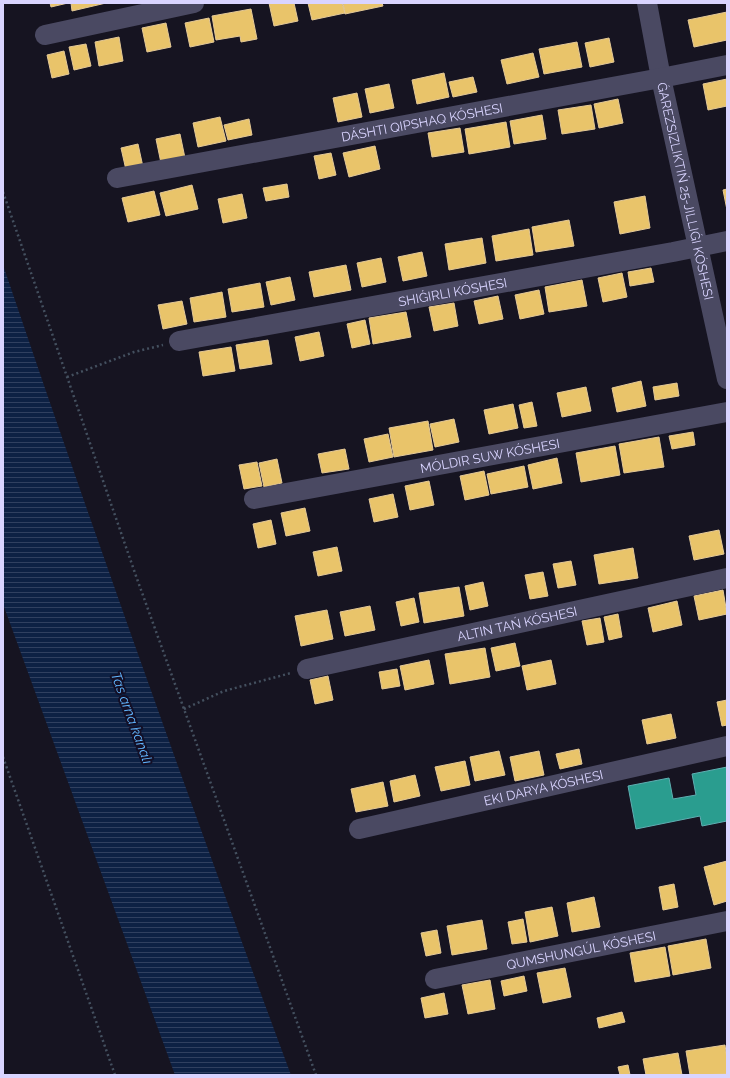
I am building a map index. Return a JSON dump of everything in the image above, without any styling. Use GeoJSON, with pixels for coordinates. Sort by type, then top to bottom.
{"type":"FeatureCollection","features":[{"type":"Feature","properties":{"kind":"street"},"geometry":{"type":"LineString","coordinates":[[45,35],[194,3]]}},
{"type":"Feature","properties":{"kind":"street"},"geometry":{"type":"LineString","coordinates":[[646,3],[727,378]]}},
{"type":"Feature","properties":{"kind":"street"},"geometry":{"type":"LineString","coordinates":[[117,178],[727,65]]}},
{"type":"Feature","properties":{"kind":"street"},"geometry":{"type":"LineString","coordinates":[[179,341],[698,248],[727,241]]}},
{"type":"Feature","properties":{"kind":"street","name":"MÓLDIR SUW KÓSHESI"},"geometry":{"type":"LineString","coordinates":[[254,499],[727,412]]}},
{"type":"Feature","properties":{"kind":"street"},"geometry":{"type":"LineString","coordinates":[[307,668],[727,578]]}},
{"type":"Feature","properties":{"kind":"street","name":"EKI DARYA KÓSHESI"},"geometry":{"type":"LineString","coordinates":[[359,829],[727,746]]}},
{"type":"Feature","properties":{"kind":"street","name":"QUMSHUNGÚL KÓSHESI"},"geometry":{"type":"LineString","coordinates":[[435,979],[727,921]]}},
{"type":"Feature","properties":{"kind":"path"},"geometry":{"type":"LineString","coordinates":[[3,192],[136,576],[316,1075]]}},
{"type":"Feature","properties":{"kind":"path"},"geometry":{"type":"LineString","coordinates":[[67,377],[134,352],[179,341]]}},
{"type":"Feature","properties":{"kind":"path"},"geometry":{"type":"LineString","coordinates":[[184,709],[224,691],[307,668]]}},
{"type":"Feature","properties":{"kind":"path"},"geometry":{"type":"LineString","coordinates":[[3,757],[115,1075]]}},
{"type":"Feature","properties":{"kind":"water","name":"Tas arna kanalı"},"geometry":{"type":"Polygon","coordinates":[[[3,265],[144,671],[291,1075],[175,1075],[3,604],[3,265]]]}},
{"type":"Feature","properties":{"kind":"building: Homes"},"geometry":{"type":"Polygon","coordinates":[[[50,3],[68,3],[51,7],[50,3]]]}},
{"type":"Feature","properties":{"kind":"building: Homes"},"geometry":{"type":"Polygon","coordinates":[[[71,3],[106,3],[72,11],[71,3]]]}},
{"type":"Feature","properties":{"kind":"building: Homes"},"geometry":{"type":"Polygon","coordinates":[[[269,3],[294,3],[298,21],[274,26],[269,3]]]}},
{"type":"Feature","properties":{"kind":"building: Homes"},"geometry":{"type":"Polygon","coordinates":[[[308,3],[342,3],[345,13],[312,20],[308,3]]]}},
{"type":"Feature","properties":{"kind":"building: Homes"},"geometry":{"type":"Polygon","coordinates":[[[343,3],[382,3],[383,6],[345,14],[343,3]]]}},
{"type":"Feature","properties":{"kind":"building: Homes"},"geometry":{"type":"Polygon","coordinates":[[[251,9],[257,39],[241,42],[240,36],[216,40],[212,16],[251,9]]]}},
{"type":"Feature","properties":{"kind":"building: Homes"},"geometry":{"type":"Polygon","coordinates":[[[727,12],[727,40],[694,47],[688,20],[727,12]]]}},
{"type":"Feature","properties":{"kind":"building: Homes"},"geometry":{"type":"Polygon","coordinates":[[[209,18],[214,42],[190,47],[185,23],[209,18]]]}},
{"type":"Feature","properties":{"kind":"building: Homes"},"geometry":{"type":"Polygon","coordinates":[[[166,23],[171,47],[147,52],[142,28],[166,23]]]}},
{"type":"Feature","properties":{"kind":"building: Homes"},"geometry":{"type":"Polygon","coordinates":[[[119,37],[123,61],[99,66],[95,42],[119,37]]]}},
{"type":"Feature","properties":{"kind":"building: Homes"},"geometry":{"type":"Polygon","coordinates":[[[609,38],[614,62],[590,67],[585,43],[609,38]]]}},
{"type":"Feature","properties":{"kind":"building: Homes"},"geometry":{"type":"Polygon","coordinates":[[[577,42],[582,67],[544,74],[539,49],[577,42]]]}},
{"type":"Feature","properties":{"kind":"building: Homes"},"geometry":{"type":"Polygon","coordinates":[[[86,44],[91,66],[74,70],[69,47],[86,44]]]}},
{"type":"Feature","properties":{"kind":"building: Homes"},"geometry":{"type":"Polygon","coordinates":[[[64,51],[69,74],[52,78],[47,55],[64,51]]]}},
{"type":"Feature","properties":{"kind":"building: Homes"},"geometry":{"type":"Polygon","coordinates":[[[533,53],[539,77],[507,84],[501,60],[533,53]]]}},
{"type":"Feature","properties":{"kind":"building: Homes"},"geometry":{"type":"Polygon","coordinates":[[[444,73],[449,97],[417,104],[412,80],[444,73]]]}},
{"type":"Feature","properties":{"kind":"building: Homes"},"geometry":{"type":"Polygon","coordinates":[[[473,77],[477,92],[453,97],[449,82],[473,77]]]}},
{"type":"Feature","properties":{"kind":"building: Homes"},"geometry":{"type":"Polygon","coordinates":[[[727,79],[727,106],[708,110],[703,84],[727,79]]]}},
{"type":"Feature","properties":{"kind":"building: Homes"},"geometry":{"type":"Polygon","coordinates":[[[389,84],[394,108],[370,113],[365,89],[389,84]]]}},
{"type":"Feature","properties":{"kind":"building: Homes"},"geometry":{"type":"Polygon","coordinates":[[[357,93],[362,117],[338,122],[333,98],[357,93]]]}},
{"type":"Feature","properties":{"kind":"building: Homes"},"geometry":{"type":"Polygon","coordinates":[[[618,99],[623,123],[599,128],[594,104],[618,99]]]}},
{"type":"Feature","properties":{"kind":"building: Homes"},"geometry":{"type":"Polygon","coordinates":[[[591,105],[595,129],[562,134],[558,110],[591,105]]]}},
{"type":"Feature","properties":{"kind":"building: Homes"},"geometry":{"type":"Polygon","coordinates":[[[542,115],[546,139],[514,144],[510,121],[542,115]]]}},
{"type":"Feature","properties":{"kind":"building: Homes"},"geometry":{"type":"Polygon","coordinates":[[[220,117],[226,141],[198,147],[193,123],[220,117]]]}},
{"type":"Feature","properties":{"kind":"building: Homes"},"geometry":{"type":"Polygon","coordinates":[[[249,119],[252,135],[228,140],[224,125],[249,119]]]}},
{"type":"Feature","properties":{"kind":"building: Homes"},"geometry":{"type":"Polygon","coordinates":[[[506,122],[510,147],[469,154],[465,129],[506,122]]]}},
{"type":"Feature","properties":{"kind":"building: Homes"},"geometry":{"type":"Polygon","coordinates":[[[460,128],[464,152],[432,157],[428,133],[460,128]]]}},
{"type":"Feature","properties":{"kind":"building: Homes"},"geometry":{"type":"Polygon","coordinates":[[[180,134],[185,158],[161,163],[156,139],[180,134]]]}},
{"type":"Feature","properties":{"kind":"building: Homes"},"geometry":{"type":"Polygon","coordinates":[[[138,144],[143,167],[126,170],[121,148],[138,144]]]}},
{"type":"Feature","properties":{"kind":"building: Homes"},"geometry":{"type":"Polygon","coordinates":[[[375,146],[380,169],[349,177],[343,153],[375,146]]]}},
{"type":"Feature","properties":{"kind":"building: Homes"},"geometry":{"type":"Polygon","coordinates":[[[331,153],[336,175],[319,179],[314,156],[331,153]]]}},
{"type":"Feature","properties":{"kind":"building: Homes"},"geometry":{"type":"Polygon","coordinates":[[[287,184],[289,197],[266,201],[263,188],[287,184]]]}},
{"type":"Feature","properties":{"kind":"building: Homes"},"geometry":{"type":"Polygon","coordinates":[[[192,185],[198,209],[166,216],[160,193],[192,185]]]}},
{"type":"Feature","properties":{"kind":"building: Homes"},"geometry":{"type":"Polygon","coordinates":[[[727,189],[727,210],[723,190],[727,189]]]}},
{"type":"Feature","properties":{"kind":"building: Homes"},"geometry":{"type":"Polygon","coordinates":[[[154,191],[160,215],[128,222],[122,198],[154,191]]]}},
{"type":"Feature","properties":{"kind":"building: Homes"},"geometry":{"type":"Polygon","coordinates":[[[242,194],[247,218],[223,223],[218,199],[242,194]]]}},
{"type":"Feature","properties":{"kind":"building: Homes"},"geometry":{"type":"Polygon","coordinates":[[[645,196],[650,228],[620,234],[614,202],[645,196]]]}},
{"type":"Feature","properties":{"kind":"building: Homes"},"geometry":{"type":"Polygon","coordinates":[[[569,220],[574,246],[536,252],[532,227],[569,220]]]}},
{"type":"Feature","properties":{"kind":"building: Homes"},"geometry":{"type":"Polygon","coordinates":[[[529,229],[533,255],[496,261],[492,236],[529,229]]]}},
{"type":"Feature","properties":{"kind":"building: Homes"},"geometry":{"type":"Polygon","coordinates":[[[482,238],[486,263],[449,270],[445,244],[482,238]]]}},
{"type":"Feature","properties":{"kind":"building: Homes"},"geometry":{"type":"Polygon","coordinates":[[[422,252],[427,276],[403,281],[398,257],[422,252]]]}},
{"type":"Feature","properties":{"kind":"building: Homes"},"geometry":{"type":"Polygon","coordinates":[[[381,258],[386,282],[362,287],[357,263],[381,258]]]}},
{"type":"Feature","properties":{"kind":"building: Homes"},"geometry":{"type":"Polygon","coordinates":[[[346,265],[351,290],[314,297],[309,272],[346,265]]]}},
{"type":"Feature","properties":{"kind":"building: Homes"},"geometry":{"type":"Polygon","coordinates":[[[651,268],[654,282],[630,286],[628,272],[651,268]]]}},
{"type":"Feature","properties":{"kind":"building: Homes"},"geometry":{"type":"Polygon","coordinates":[[[622,273],[627,297],[603,302],[598,278],[622,273]]]}},
{"type":"Feature","properties":{"kind":"building: Homes"},"geometry":{"type":"Polygon","coordinates":[[[290,277],[295,300],[271,305],[266,282],[290,277]]]}},
{"type":"Feature","properties":{"kind":"building: Homes"},"geometry":{"type":"Polygon","coordinates":[[[582,280],[587,306],[549,312],[545,287],[582,280]]]}},
{"type":"Feature","properties":{"kind":"building: Homes"},"geometry":{"type":"Polygon","coordinates":[[[260,283],[264,307],[232,312],[228,289],[260,283]]]}},
{"type":"Feature","properties":{"kind":"building: Homes"},"geometry":{"type":"Polygon","coordinates":[[[539,290],[544,314],[520,319],[515,295],[539,290]]]}},
{"type":"Feature","properties":{"kind":"building: Homes"},"geometry":{"type":"Polygon","coordinates":[[[222,292],[226,317],[194,322],[190,298],[222,292]]]}},
{"type":"Feature","properties":{"kind":"building: Homes"},"geometry":{"type":"Polygon","coordinates":[[[498,296],[503,319],[479,324],[474,301],[498,296]]]}},
{"type":"Feature","properties":{"kind":"building: Homes"},"geometry":{"type":"Polygon","coordinates":[[[182,301],[187,324],[163,329],[158,305],[182,301]]]}},
{"type":"Feature","properties":{"kind":"building: Homes"},"geometry":{"type":"Polygon","coordinates":[[[454,303],[458,326],[434,331],[429,307],[454,303]]]}},
{"type":"Feature","properties":{"kind":"building: Homes"},"geometry":{"type":"Polygon","coordinates":[[[406,312],[411,337],[373,344],[369,318],[406,312]]]}},
{"type":"Feature","properties":{"kind":"building: Homes"},"geometry":{"type":"Polygon","coordinates":[[[365,320],[370,344],[352,348],[347,324],[365,320]]]}},
{"type":"Feature","properties":{"kind":"building: Homes"},"geometry":{"type":"Polygon","coordinates":[[[319,332],[324,356],[300,361],[295,337],[319,332]]]}},
{"type":"Feature","properties":{"kind":"building: Homes"},"geometry":{"type":"Polygon","coordinates":[[[268,340],[272,364],[240,369],[236,345],[268,340]]]}},
{"type":"Feature","properties":{"kind":"building: Homes"},"geometry":{"type":"Polygon","coordinates":[[[231,347],[235,371],[203,376],[199,352],[231,347]]]}},
{"type":"Feature","properties":{"kind":"building: Homes"},"geometry":{"type":"Polygon","coordinates":[[[641,381],[646,406],[617,412],[612,388],[641,381]]]}},
{"type":"Feature","properties":{"kind":"building: Homes"},"geometry":{"type":"Polygon","coordinates":[[[677,383],[679,396],[655,400],[653,387],[677,383]]]}},
{"type":"Feature","properties":{"kind":"building: Homes"},"geometry":{"type":"Polygon","coordinates":[[[586,387],[591,411],[562,417],[557,393],[586,387]]]}},
{"type":"Feature","properties":{"kind":"building: Homes"},"geometry":{"type":"Polygon","coordinates":[[[532,402],[537,426],[524,428],[519,405],[532,402]]]}},
{"type":"Feature","properties":{"kind":"building: Homes"},"geometry":{"type":"Polygon","coordinates":[[[513,404],[518,428],[489,434],[484,410],[513,404]]]}},
{"type":"Feature","properties":{"kind":"building: Homes"},"geometry":{"type":"Polygon","coordinates":[[[454,419],[459,442],[435,447],[430,424],[454,419]]]}},
{"type":"Feature","properties":{"kind":"building: Homes"},"geometry":{"type":"Polygon","coordinates":[[[428,421],[433,450],[394,457],[389,428],[428,421]]]}},
{"type":"Feature","properties":{"kind":"building: Homes"},"geometry":{"type":"Polygon","coordinates":[[[693,432],[695,445],[672,449],[669,436],[693,432]]]}},
{"type":"Feature","properties":{"kind":"building: Homes"},"geometry":{"type":"Polygon","coordinates":[[[388,434],[393,457],[369,462],[364,439],[388,434]]]}},
{"type":"Feature","properties":{"kind":"building: Homes"},"geometry":{"type":"Polygon","coordinates":[[[659,437],[664,467],[624,473],[619,444],[659,437]]]}},
{"type":"Feature","properties":{"kind":"building: Homes"},"geometry":{"type":"Polygon","coordinates":[[[615,446],[620,475],[581,482],[576,453],[615,446]]]}},
{"type":"Feature","properties":{"kind":"building: Homes"},"geometry":{"type":"Polygon","coordinates":[[[345,449],[349,469],[322,473],[318,454],[345,449]]]}},
{"type":"Feature","properties":{"kind":"building: Homes"},"geometry":{"type":"Polygon","coordinates":[[[557,458],[562,483],[533,489],[528,465],[557,458]]]}},
{"type":"Feature","properties":{"kind":"building: Homes"},"geometry":{"type":"Polygon","coordinates":[[[277,459],[282,483],[264,487],[259,463],[277,459]]]}},
{"type":"Feature","properties":{"kind":"building: Homes"},"geometry":{"type":"Polygon","coordinates":[[[257,462],[262,486],[244,489],[239,465],[257,462]]]}},
{"type":"Feature","properties":{"kind":"building: Homes"},"geometry":{"type":"Polygon","coordinates":[[[524,466],[528,487],[491,494],[487,474],[524,466]]]}},
{"type":"Feature","properties":{"kind":"building: Homes"},"geometry":{"type":"Polygon","coordinates":[[[484,471],[489,495],[465,500],[460,476],[484,471]]]}},
{"type":"Feature","properties":{"kind":"building: Homes"},"geometry":{"type":"Polygon","coordinates":[[[429,481],[434,505],[410,510],[405,486],[429,481]]]}},
{"type":"Feature","properties":{"kind":"building: Homes"},"geometry":{"type":"Polygon","coordinates":[[[393,494],[398,517],[374,522],[369,499],[393,494]]]}},
{"type":"Feature","properties":{"kind":"building: Homes"},"geometry":{"type":"Polygon","coordinates":[[[305,508],[310,531],[286,536],[281,513],[305,508]]]}},
{"type":"Feature","properties":{"kind":"building: Homes"},"geometry":{"type":"Polygon","coordinates":[[[271,520],[276,544],[258,548],[253,524],[271,520]]]}},
{"type":"Feature","properties":{"kind":"building: Homes"},"geometry":{"type":"Polygon","coordinates":[[[719,530],[724,554],[694,560],[689,536],[719,530]]]}},
{"type":"Feature","properties":{"kind":"building: Homes"},"geometry":{"type":"Polygon","coordinates":[[[337,547],[342,571],[318,576],[313,552],[337,547]]]}},
{"type":"Feature","properties":{"kind":"building: Homes"},"geometry":{"type":"Polygon","coordinates":[[[633,548],[638,578],[599,584],[594,555],[633,548]]]}},
{"type":"Feature","properties":{"kind":"building: Homes"},"geometry":{"type":"Polygon","coordinates":[[[571,561],[576,585],[558,588],[553,564],[571,561]]]}},
{"type":"Feature","properties":{"kind":"building: Homes"},"geometry":{"type":"Polygon","coordinates":[[[543,572],[548,596],[530,599],[525,575],[543,572]]]}},
{"type":"Feature","properties":{"kind":"building: Homes"},"geometry":{"type":"Polygon","coordinates":[[[483,582],[488,606],[470,610],[465,586],[483,582]]]}},
{"type":"Feature","properties":{"kind":"building: Homes"},"geometry":{"type":"Polygon","coordinates":[[[459,587],[464,616],[424,623],[419,593],[459,587]]]}},
{"type":"Feature","properties":{"kind":"building: Homes"},"geometry":{"type":"Polygon","coordinates":[[[723,590],[727,614],[699,620],[694,596],[723,590]]]}},
{"type":"Feature","properties":{"kind":"building: Homes"},"geometry":{"type":"Polygon","coordinates":[[[414,598],[419,622],[401,626],[396,602],[414,598]]]}},
{"type":"Feature","properties":{"kind":"building: Homes"},"geometry":{"type":"Polygon","coordinates":[[[677,601],[682,625],[653,632],[648,608],[677,601]]]}},
{"type":"Feature","properties":{"kind":"building: Homes"},"geometry":{"type":"Polygon","coordinates":[[[370,606],[375,630],[345,636],[340,612],[370,606]]]}},
{"type":"Feature","properties":{"kind":"building: Homes"},"geometry":{"type":"Polygon","coordinates":[[[327,610],[333,639],[301,646],[295,616],[327,610]]]}},
{"type":"Feature","properties":{"kind":"building: Homes"},"geometry":{"type":"Polygon","coordinates":[[[618,614],[622,637],[609,640],[604,617],[618,614]]]}},
{"type":"Feature","properties":{"kind":"building: Homes"},"geometry":{"type":"Polygon","coordinates":[[[600,618],[604,642],[587,645],[582,621],[600,618]]]}},
{"type":"Feature","properties":{"kind":"building: Homes"},"geometry":{"type":"Polygon","coordinates":[[[515,643],[520,666],[496,671],[491,648],[515,643]]]}},
{"type":"Feature","properties":{"kind":"building: Homes"},"geometry":{"type":"Polygon","coordinates":[[[485,648],[490,677],[450,684],[445,654],[485,648]]]}},
{"type":"Feature","properties":{"kind":"building: Homes"},"geometry":{"type":"Polygon","coordinates":[[[429,660],[434,684],[405,690],[400,666],[429,660]]]}},
{"type":"Feature","properties":{"kind":"building: Homes"},"geometry":{"type":"Polygon","coordinates":[[[551,660],[556,684],[527,690],[522,666],[551,660]]]}},
{"type":"Feature","properties":{"kind":"building: Homes"},"geometry":{"type":"Polygon","coordinates":[[[397,669],[400,686],[382,689],[379,672],[397,669]]]}},
{"type":"Feature","properties":{"kind":"building: Homes"},"geometry":{"type":"Polygon","coordinates":[[[328,676],[333,700],[315,704],[310,680],[328,676]]]}},
{"type":"Feature","properties":{"kind":"building: Homes"},"geometry":{"type":"Polygon","coordinates":[[[727,700],[727,725],[722,726],[717,702],[727,700]]]}},
{"type":"Feature","properties":{"kind":"building: Homes"},"geometry":{"type":"Polygon","coordinates":[[[671,714],[676,738],[647,744],[642,720],[671,714]]]}},
{"type":"Feature","properties":{"kind":"building: Homes"},"geometry":{"type":"Polygon","coordinates":[[[579,749],[582,764],[560,769],[556,754],[579,749]]]}},
{"type":"Feature","properties":{"kind":"building: Homes"},"geometry":{"type":"Polygon","coordinates":[[[499,751],[505,775],[475,781],[470,757],[499,751]]]}},
{"type":"Feature","properties":{"kind":"building: Homes"},"geometry":{"type":"Polygon","coordinates":[[[539,751],[544,775],[515,781],[510,757],[539,751]]]}},
{"type":"Feature","properties":{"kind":"building: Homes"},"geometry":{"type":"Polygon","coordinates":[[[465,761],[470,785],[441,791],[435,767],[465,761]]]}},
{"type":"Feature","properties":{"kind":"building: Homes"},"geometry":{"type":"Polygon","coordinates":[[[415,775],[420,796],[394,802],[390,781],[415,775]]]}},
{"type":"Feature","properties":{"kind":"building: Homes"},"geometry":{"type":"Polygon","coordinates":[[[383,782],[388,806],[356,812],[351,789],[383,782]]]}},
{"type":"Feature","properties":{"kind":"building: Homes"},"geometry":{"type":"Polygon","coordinates":[[[727,861],[727,901],[714,905],[704,867],[727,861]]]}},
{"type":"Feature","properties":{"kind":"building: Homes"},"geometry":{"type":"Polygon","coordinates":[[[674,884],[678,907],[663,910],[659,887],[674,884]]]}},
{"type":"Feature","properties":{"kind":"building: Homes"},"geometry":{"type":"Polygon","coordinates":[[[594,897],[600,927],[572,932],[567,903],[594,897]]]}},
{"type":"Feature","properties":{"kind":"building: Homes"},"geometry":{"type":"Polygon","coordinates":[[[552,907],[558,936],[530,942],[525,912],[552,907]]]}},
{"type":"Feature","properties":{"kind":"building: Homes"},"geometry":{"type":"Polygon","coordinates":[[[523,919],[527,942],[512,944],[508,922],[523,919]]]}},
{"type":"Feature","properties":{"kind":"building: Homes"},"geometry":{"type":"Polygon","coordinates":[[[482,920],[487,949],[452,955],[447,926],[482,920]]]}},
{"type":"Feature","properties":{"kind":"building: Homes"},"geometry":{"type":"Polygon","coordinates":[[[437,930],[441,953],[426,956],[421,933],[437,930]]]}},
{"type":"Feature","properties":{"kind":"building: Homes"},"geometry":{"type":"Polygon","coordinates":[[[706,939],[711,968],[673,975],[668,946],[706,939]]]}},
{"type":"Feature","properties":{"kind":"building: Homes"},"geometry":{"type":"Polygon","coordinates":[[[665,947],[670,976],[635,982],[630,953],[665,947]]]}},
{"type":"Feature","properties":{"kind":"building: Homes"},"geometry":{"type":"Polygon","coordinates":[[[565,968],[571,997],[543,1003],[537,973],[565,968]]]}},
{"type":"Feature","properties":{"kind":"building: Homes"},"geometry":{"type":"Polygon","coordinates":[[[524,976],[527,991],[504,996],[501,981],[524,976]]]}},
{"type":"Feature","properties":{"kind":"building: Homes"},"geometry":{"type":"Polygon","coordinates":[[[490,980],[495,1009],[468,1014],[462,985],[490,980]]]}},
{"type":"Feature","properties":{"kind":"building: Homes"},"geometry":{"type":"Polygon","coordinates":[[[444,993],[448,1014],[425,1018],[421,998],[444,993]]]}},
{"type":"Feature","properties":{"kind":"building: Homes"},"geometry":{"type":"Polygon","coordinates":[[[622,1012],[625,1022],[599,1028],[597,1018],[622,1012]]]}},
{"type":"Feature","properties":{"kind":"building: Homes"},"geometry":{"type":"Polygon","coordinates":[[[725,1045],[727,1074],[690,1075],[686,1051],[725,1045]]]}},
{"type":"Feature","properties":{"kind":"building: Homes"},"geometry":{"type":"Polygon","coordinates":[[[678,1053],[682,1075],[646,1075],[643,1059],[678,1053]]]}},
{"type":"Feature","properties":{"kind":"building: Homes"},"geometry":{"type":"Polygon","coordinates":[[[628,1065],[630,1075],[620,1075],[618,1067],[628,1065]]]}},
{"type":"Feature","properties":{"kind":"building: Schools"},"geometry":{"type":"Polygon","coordinates":[[[727,767],[727,821],[702,826],[700,816],[636,829],[628,786],[669,778],[673,799],[696,795],[692,774],[727,767]]]}}]}
